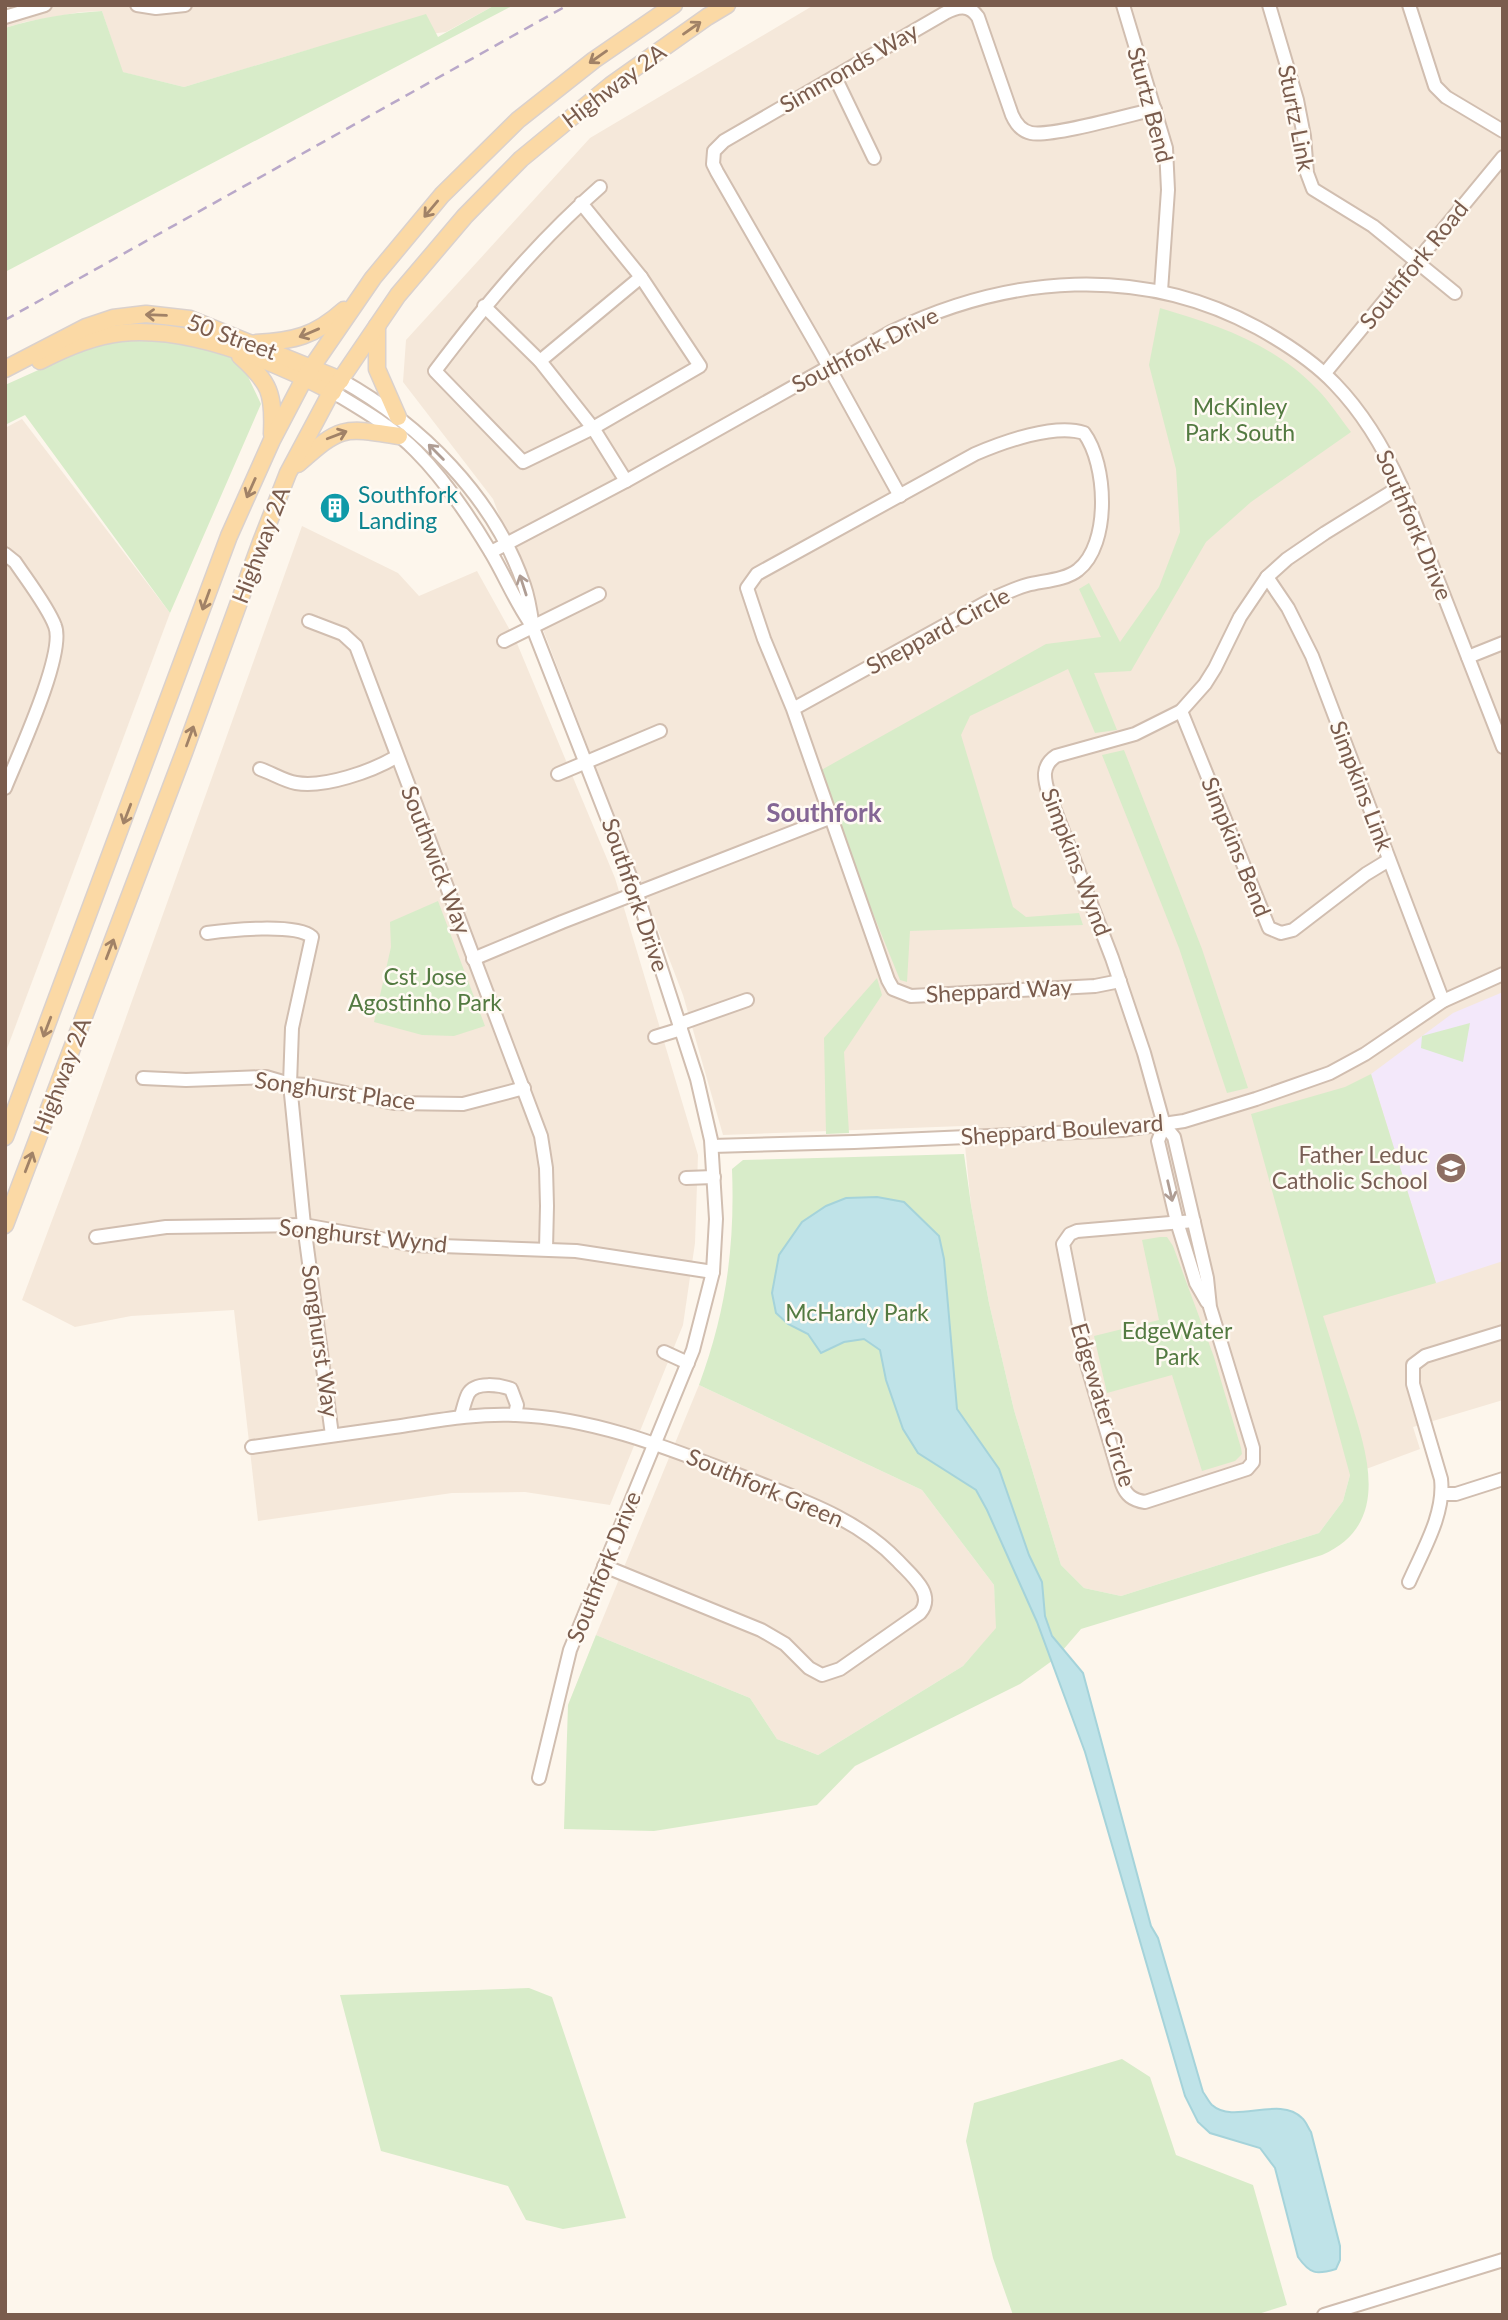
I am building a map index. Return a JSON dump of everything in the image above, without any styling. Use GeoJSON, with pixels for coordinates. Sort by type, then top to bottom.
{"type":"FeatureCollection","features":[{"type":"Feature","properties":{"kind":"main road","name":"Highway 2A"},"geometry":{"type":"LineString","coordinates":[[5,1138],[229,536],[272,440],[309,372],[359,298],[442,195],[518,120],[594,60],[674,5]]}},
{"type":"Feature","properties":{"kind":"main road","name":"Highway 2A"},"geometry":{"type":"LineString","coordinates":[[5,1225],[288,473],[337,386],[398,295],[465,216],[521,159],[611,85],[727,5]]}},
{"type":"Feature","properties":{"kind":"main road"},"geometry":{"type":"LineString","coordinates":[[272,440],[273,408],[267,385],[242,347],[309,335],[329,324],[359,298]]}},
{"type":"Feature","properties":{"kind":"main road","name":"50 Street"},"geometry":{"type":"LineString","coordinates":[[5,369],[86,327],[113,318],[146,314],[190,319],[242,347],[309,372],[337,386]]}},
{"type":"Feature","properties":{"kind":"main road"},"geometry":{"type":"LineString","coordinates":[[377,326],[377,369],[398,417]]}},
{"type":"Feature","properties":{"kind":"main road","name":"50 Street"},"geometry":{"type":"LineString","coordinates":[[5,377],[75,345],[120,333],[159,332],[242,347]]}},
{"type":"Feature","properties":{"kind":"main road"},"geometry":{"type":"LineString","coordinates":[[288,473],[336,433],[363,430],[399,436]]}},
{"type":"Feature","properties":{"kind":"street"},"geometry":{"type":"LineString","coordinates":[[5,17],[45,5]]}},
{"type":"Feature","properties":{"kind":"street"},"geometry":{"type":"LineString","coordinates":[[137,5],[156,8],[185,5]]}},
{"type":"Feature","properties":{"kind":"street","name":"Sturtz Bend"},"geometry":{"type":"LineString","coordinates":[[1123,5],[1166,148],[1168,175],[1161,291]]}},
{"type":"Feature","properties":{"kind":"street","name":"Sturtz Link"},"geometry":{"type":"LineString","coordinates":[[1269,5],[1297,100],[1304,136],[1308,182],[1320,195],[1373,226],[1455,293]]}},
{"type":"Feature","properties":{"kind":"street"},"geometry":{"type":"LineString","coordinates":[[1409,5],[1434,86],[1446,97],[1503,131]]}},
{"type":"Feature","properties":{"kind":"street","name":"Simmonds Way"},"geometry":{"type":"LineString","coordinates":[[829,367],[717,172],[712,158],[718,145],[945,13],[962,7],[974,11],[978,18],[1012,115],[1020,128],[1027,132],[1049,132],[1155,109]]}},
{"type":"Feature","properties":{"kind":"street"},"geometry":{"type":"LineString","coordinates":[[835,77],[874,158]]}},
{"type":"Feature","properties":{"kind":"street","name":"Southfork Road"},"geometry":{"type":"LineString","coordinates":[[1325,373],[1503,157]]}},
{"type":"Feature","properties":{"kind":"street"},"geometry":{"type":"LineString","coordinates":[[582,203],[641,278],[700,366],[593,428],[523,462],[435,371],[484,306],[564,219],[582,203],[600,187]]}},
{"type":"Feature","properties":{"kind":"street"},"geometry":{"type":"LineString","coordinates":[[540,361],[641,278]]}},
{"type":"Feature","properties":{"kind":"street","name":"Southfork Drive"},"geometry":{"type":"LineString","coordinates":[[491,552],[626,481],[913,322],[960,303],[989,295],[1046,286],[1142,288],[1161,291],[1194,300],[1243,320],[1290,348],[1325,373],[1368,425],[1384,450],[1401,486],[1503,747]]}},
{"type":"Feature","properties":{"kind":"street"},"geometry":{"type":"LineString","coordinates":[[484,306],[540,361],[593,428],[626,481]]}},
{"type":"Feature","properties":{"kind":"street"},"geometry":{"type":"LineString","coordinates":[[829,367],[900,496]]}},
{"type":"Feature","properties":{"kind":"street","name":"Southfork Drive"},"geometry":{"type":"LineString","coordinates":[[337,386],[369,395],[398,417],[436,451],[479,499],[507,545],[525,586],[533,628]]}},
{"type":"Feature","properties":{"kind":"street","name":"Southfork Drive"},"geometry":{"type":"LineString","coordinates":[[337,386],[416,451],[455,498],[491,552],[533,628],[637,894],[703,1100],[712,1146],[716,1219],[713,1272],[688,1363],[570,1650],[539,1778]]}},
{"type":"Feature","properties":{"kind":"street","name":"Sheppard Circle"},"geometry":{"type":"LineString","coordinates":[[793,709],[996,597],[1080,569],[1097,536],[1103,497],[1098,463],[1084,433],[1065,430],[1022,438],[990,448],[757,574],[751,580],[747,588],[749,597],[832,817]]}},
{"type":"Feature","properties":{"kind":"street","name":"Simpkins Wynd"},"geometry":{"type":"LineString","coordinates":[[1164,1125],[1120,981],[1049,795],[1044,773],[1046,765],[1056,756],[1135,734],[1181,711],[1210,676],[1240,617],[1267,577],[1287,559],[1401,486]]}},
{"type":"Feature","properties":{"kind":"street"},"geometry":{"type":"LineString","coordinates":[[5,554],[15,562],[56,628],[54,656],[36,711],[5,788]]}},
{"type":"Feature","properties":{"kind":"street","name":"Simpkins Link"},"geometry":{"type":"LineString","coordinates":[[1267,577],[1294,619],[1312,656],[1443,1000]]}},
{"type":"Feature","properties":{"kind":"street"},"geometry":{"type":"LineString","coordinates":[[504,641],[599,594]]}},
{"type":"Feature","properties":{"kind":"street","name":"Southwick Way"},"geometry":{"type":"LineString","coordinates":[[309,621],[343,634],[356,646],[524,1088],[541,1136],[546,1168],[546,1249]]}},
{"type":"Feature","properties":{"kind":"street"},"geometry":{"type":"LineString","coordinates":[[1468,657],[1503,643]]}},
{"type":"Feature","properties":{"kind":"street","name":"Simpkins Bend"},"geometry":{"type":"LineString","coordinates":[[1181,711],[1269,928],[1281,933],[1293,930],[1366,874],[1390,860]]}},
{"type":"Feature","properties":{"kind":"street"},"geometry":{"type":"LineString","coordinates":[[558,774],[660,731]]}},
{"type":"Feature","properties":{"kind":"street"},"geometry":{"type":"LineString","coordinates":[[260,769],[296,783],[321,783],[358,774],[396,757]]}},
{"type":"Feature","properties":{"kind":"street"},"geometry":{"type":"LineString","coordinates":[[473,959],[832,817]]}},
{"type":"Feature","properties":{"kind":"street","name":"Sheppard Way"},"geometry":{"type":"LineString","coordinates":[[832,817],[888,980],[898,993],[911,996],[1104,986],[1120,981]]}},
{"type":"Feature","properties":{"kind":"street","name":"Songhurst Way"},"geometry":{"type":"LineString","coordinates":[[207,933],[233,929],[265,929],[306,932],[312,937],[292,1028],[290,1084],[304,1225],[332,1435]]}},
{"type":"Feature","properties":{"kind":"street","name":"Sheppard Boulevard"},"geometry":{"type":"LineString","coordinates":[[712,1146],[1122,1130],[1164,1125],[1247,1102],[1330,1073],[1365,1054],[1443,1000],[1503,974]]}},
{"type":"Feature","properties":{"kind":"street"},"geometry":{"type":"LineString","coordinates":[[655,1037],[747,1000]]}},
{"type":"Feature","properties":{"kind":"street","name":"Songhurst Place"},"geometry":{"type":"LineString","coordinates":[[144,1078],[186,1080],[266,1077],[394,1103],[463,1104],[524,1088]]}},
{"type":"Feature","properties":{"kind":"street"},"geometry":{"type":"LineString","coordinates":[[1164,1125],[1174,1138],[1207,1278],[1210,1307]]}},
{"type":"Feature","properties":{"kind":"street"},"geometry":{"type":"LineString","coordinates":[[1164,1125],[1158,1141],[1177,1222],[1196,1283],[1210,1307]]}},
{"type":"Feature","properties":{"kind":"street"},"geometry":{"type":"LineString","coordinates":[[686,1178],[714,1177]]}},
{"type":"Feature","properties":{"kind":"street","name":"Edgewater Circle"},"geometry":{"type":"LineString","coordinates":[[1194,1221],[1077,1231],[1070,1234],[1063,1244],[1086,1361],[1122,1484],[1132,1499],[1145,1502],[1239,1472],[1253,1462],[1253,1448],[1210,1307]]}},
{"type":"Feature","properties":{"kind":"street","name":"Songhurst Wynd"},"geometry":{"type":"LineString","coordinates":[[96,1237],[166,1227],[304,1225],[414,1245],[576,1251],[713,1272]]}},
{"type":"Feature","properties":{"kind":"street"},"geometry":{"type":"LineString","coordinates":[[1409,1582],[1441,1506],[1442,1494],[1441,1479],[1411,1378],[1413,1365],[1425,1356],[1503,1332]]}},
{"type":"Feature","properties":{"kind":"street"},"geometry":{"type":"LineString","coordinates":[[664,1352],[688,1363]]}},
{"type":"Feature","properties":{"kind":"street"},"geometry":{"type":"LineString","coordinates":[[461,1416],[469,1391],[488,1385],[511,1389],[517,1405],[515,1415]]}},
{"type":"Feature","properties":{"kind":"street"},"geometry":{"type":"LineString","coordinates":[[252,1447],[461,1416],[515,1415],[584,1425],[656,1443]]}},
{"type":"Feature","properties":{"kind":"street","name":"Southfork Green"},"geometry":{"type":"LineString","coordinates":[[604,1566],[761,1630],[785,1644],[809,1668],[822,1675],[839,1669],[925,1608],[924,1592],[916,1580],[888,1550],[855,1526],[817,1506],[656,1443]]}},
{"type":"Feature","properties":{"kind":"street"},"geometry":{"type":"LineString","coordinates":[[1442,1494],[1456,1494],[1503,1479]]}},
{"type":"Feature","properties":{"kind":"street"},"geometry":{"type":"LineString","coordinates":[[1325,2315],[1503,2260]]}},
{"type":"Feature","properties":{"kind":"shaded area"},"geometry":{"type":"Polygon","coordinates":[[[5,5],[495,5],[446,32],[311,49],[184,87],[122,72],[102,11],[81,12],[5,28],[5,5]]]}},
{"type":"Feature","properties":{"kind":"shaded area"},"geometry":{"type":"Polygon","coordinates":[[[814,5],[1503,5],[1503,1400],[1413,1427],[1420,1449],[1350,1475],[1343,1501],[1319,1533],[1121,1596],[1084,1588],[1061,1565],[1014,1410],[989,1303],[971,1205],[963,1126],[723,1135],[683,995],[493,499],[403,382],[406,340],[590,138],[814,5]]]}},
{"type":"Feature","properties":{"kind":"shaded area"},"geometry":{"type":"Polygon","coordinates":[[[22,419],[170,613],[5,1054],[5,428],[22,419]]]}},
{"type":"Feature","properties":{"kind":"shaded area"},"geometry":{"type":"Polygon","coordinates":[[[302,526],[398,573],[419,596],[477,571],[516,641],[615,878],[698,1155],[695,1243],[683,1325],[610,1505],[525,1492],[452,1493],[258,1521],[234,1310],[131,1316],[75,1327],[22,1300],[80,1146],[302,526]]]}},
{"type":"Feature","properties":{"kind":"shaded area","name":"Father Leduc Catholic School"},"geometry":{"type":"Polygon","coordinates":[[[1503,992],[1503,1261],[1436,1283],[1371,1074],[1453,1013],[1503,992]]]}},
{"type":"Feature","properties":{"kind":"shaded area"},"geometry":{"type":"Polygon","coordinates":[[[699,1385],[922,1490],[994,1585],[997,1628],[963,1666],[818,1755],[777,1739],[750,1698],[596,1635],[699,1385]]]}},
{"type":"Feature","properties":{"kind":"green space"},"geometry":{"type":"Polygon","coordinates":[[[495,5],[514,5],[5,272],[5,28],[53,16],[102,11],[123,72],[184,87],[426,14],[438,37],[495,5]]]}},
{"type":"Feature","properties":{"kind":"green space","name":"McKinley Park South"},"geometry":{"type":"Polygon","coordinates":[[[1160,308],[1224,329],[1264,348],[1300,373],[1317,389],[1351,432],[1251,502],[1206,542],[1131,671],[1094,673],[1117,730],[1095,733],[1068,669],[970,716],[961,735],[1013,907],[1026,917],[1079,913],[1083,925],[910,931],[907,982],[900,980],[816,773],[1046,644],[1101,637],[1079,589],[1089,583],[1120,642],[1159,587],[1180,532],[1176,469],[1149,365],[1160,308]]]}},
{"type":"Feature","properties":{"kind":"green space"},"geometry":{"type":"Polygon","coordinates":[[[168,333],[241,362],[261,404],[170,613],[25,415],[5,425],[5,385],[94,345],[168,333]]]}},
{"type":"Feature","properties":{"kind":"green space"},"geometry":{"type":"Polygon","coordinates":[[[1124,750],[1202,949],[1248,1088],[1227,1093],[1179,948],[1102,755],[1124,750]]]}},
{"type":"Feature","properties":{"kind":"green space","name":"Cst Jose Agostinho Park"},"geometry":{"type":"Polygon","coordinates":[[[438,901],[485,1026],[454,1036],[422,1035],[374,1022],[391,947],[390,922],[438,901]]]}},
{"type":"Feature","properties":{"kind":"green space"},"geometry":{"type":"Polygon","coordinates":[[[877,978],[882,995],[844,1052],[849,1133],[826,1134],[824,1038],[877,978]]]}},
{"type":"Feature","properties":{"kind":"green space"},"geometry":{"type":"Polygon","coordinates":[[[1470,1023],[1463,1062],[1421,1048],[1422,1036],[1470,1023]]]}},
{"type":"Feature","properties":{"kind":"green space","name":"McHardy Park"},"geometry":{"type":"Polygon","coordinates":[[[1371,1074],[1436,1283],[1323,1316],[1357,1421],[1367,1465],[1369,1487],[1366,1507],[1358,1526],[1344,1542],[1322,1555],[1081,1629],[1056,1658],[1020,1684],[855,1766],[817,1805],[654,1831],[564,1829],[568,1705],[596,1635],[750,1698],[777,1739],[818,1755],[963,1666],[996,1628],[994,1585],[922,1490],[699,1385],[716,1331],[727,1279],[732,1225],[732,1169],[743,1160],[964,1154],[989,1303],[1014,1410],[1061,1565],[1084,1588],[1121,1596],[1319,1533],[1343,1501],[1350,1475],[1251,1114],[1345,1087],[1371,1074]]]}},
{"type":"Feature","properties":{"kind":"green space","name":"EdgeWater Park"},"geometry":{"type":"Polygon","coordinates":[[[1167,1237],[1173,1246],[1214,1357],[1241,1448],[1242,1454],[1235,1461],[1202,1471],[1172,1375],[1107,1393],[1094,1336],[1159,1320],[1142,1240],[1167,1237]]]}},
{"type":"Feature","properties":{"kind":"green space"},"geometry":{"type":"Polygon","coordinates":[[[529,1988],[552,1997],[626,2218],[563,2229],[526,2220],[508,2186],[381,2151],[340,1995],[529,1988]]]}},
{"type":"Feature","properties":{"kind":"green space"},"geometry":{"type":"Polygon","coordinates":[[[1122,2059],[1150,2077],[1176,2155],[1253,2185],[1287,2305],[1255,2315],[1013,2315],[993,2258],[966,2141],[974,2103],[1122,2059]]]}},
{"type":"Feature","properties":{"kind":"water"},"geometry":{"type":"Polygon","coordinates":[[[877,1197],[904,1202],[939,1236],[944,1259],[957,1409],[999,1469],[1029,1555],[1042,1582],[1045,1616],[1052,1636],[1083,1673],[1151,1926],[1158,1938],[1203,2092],[1212,2105],[1221,2110],[1244,2112],[1281,2109],[1292,2112],[1305,2121],[1311,2132],[1340,2246],[1340,2260],[1336,2269],[1314,2272],[1298,2257],[1275,2168],[1260,2148],[1210,2133],[1198,2122],[1185,2096],[1085,1752],[1037,1622],[976,1490],[918,1453],[903,1429],[886,1380],[880,1350],[864,1339],[844,1342],[821,1353],[808,1334],[788,1324],[776,1313],[772,1293],[779,1255],[802,1222],[826,1206],[846,1198],[877,1197]]]}},
{"type":"Feature","properties":{"kind":"railway"},"geometry":{"type":"LineString","coordinates":[[5,320],[568,5]]}},
{"type":"Feature","properties":{"kind":"place","name":"Southfork Landing"},"geometry":{"type":"Point","coordinates":[335,508]}},
{"type":"Feature","properties":{"kind":"place","name":"Father Leduc Catholic School"},"geometry":{"type":"Point","coordinates":[1451,1168]}},
{"type":"Feature","properties":{"kind":"district","name":"Southfork"},"geometry":{"type":"Point","coordinates":[824,813]}}]}
